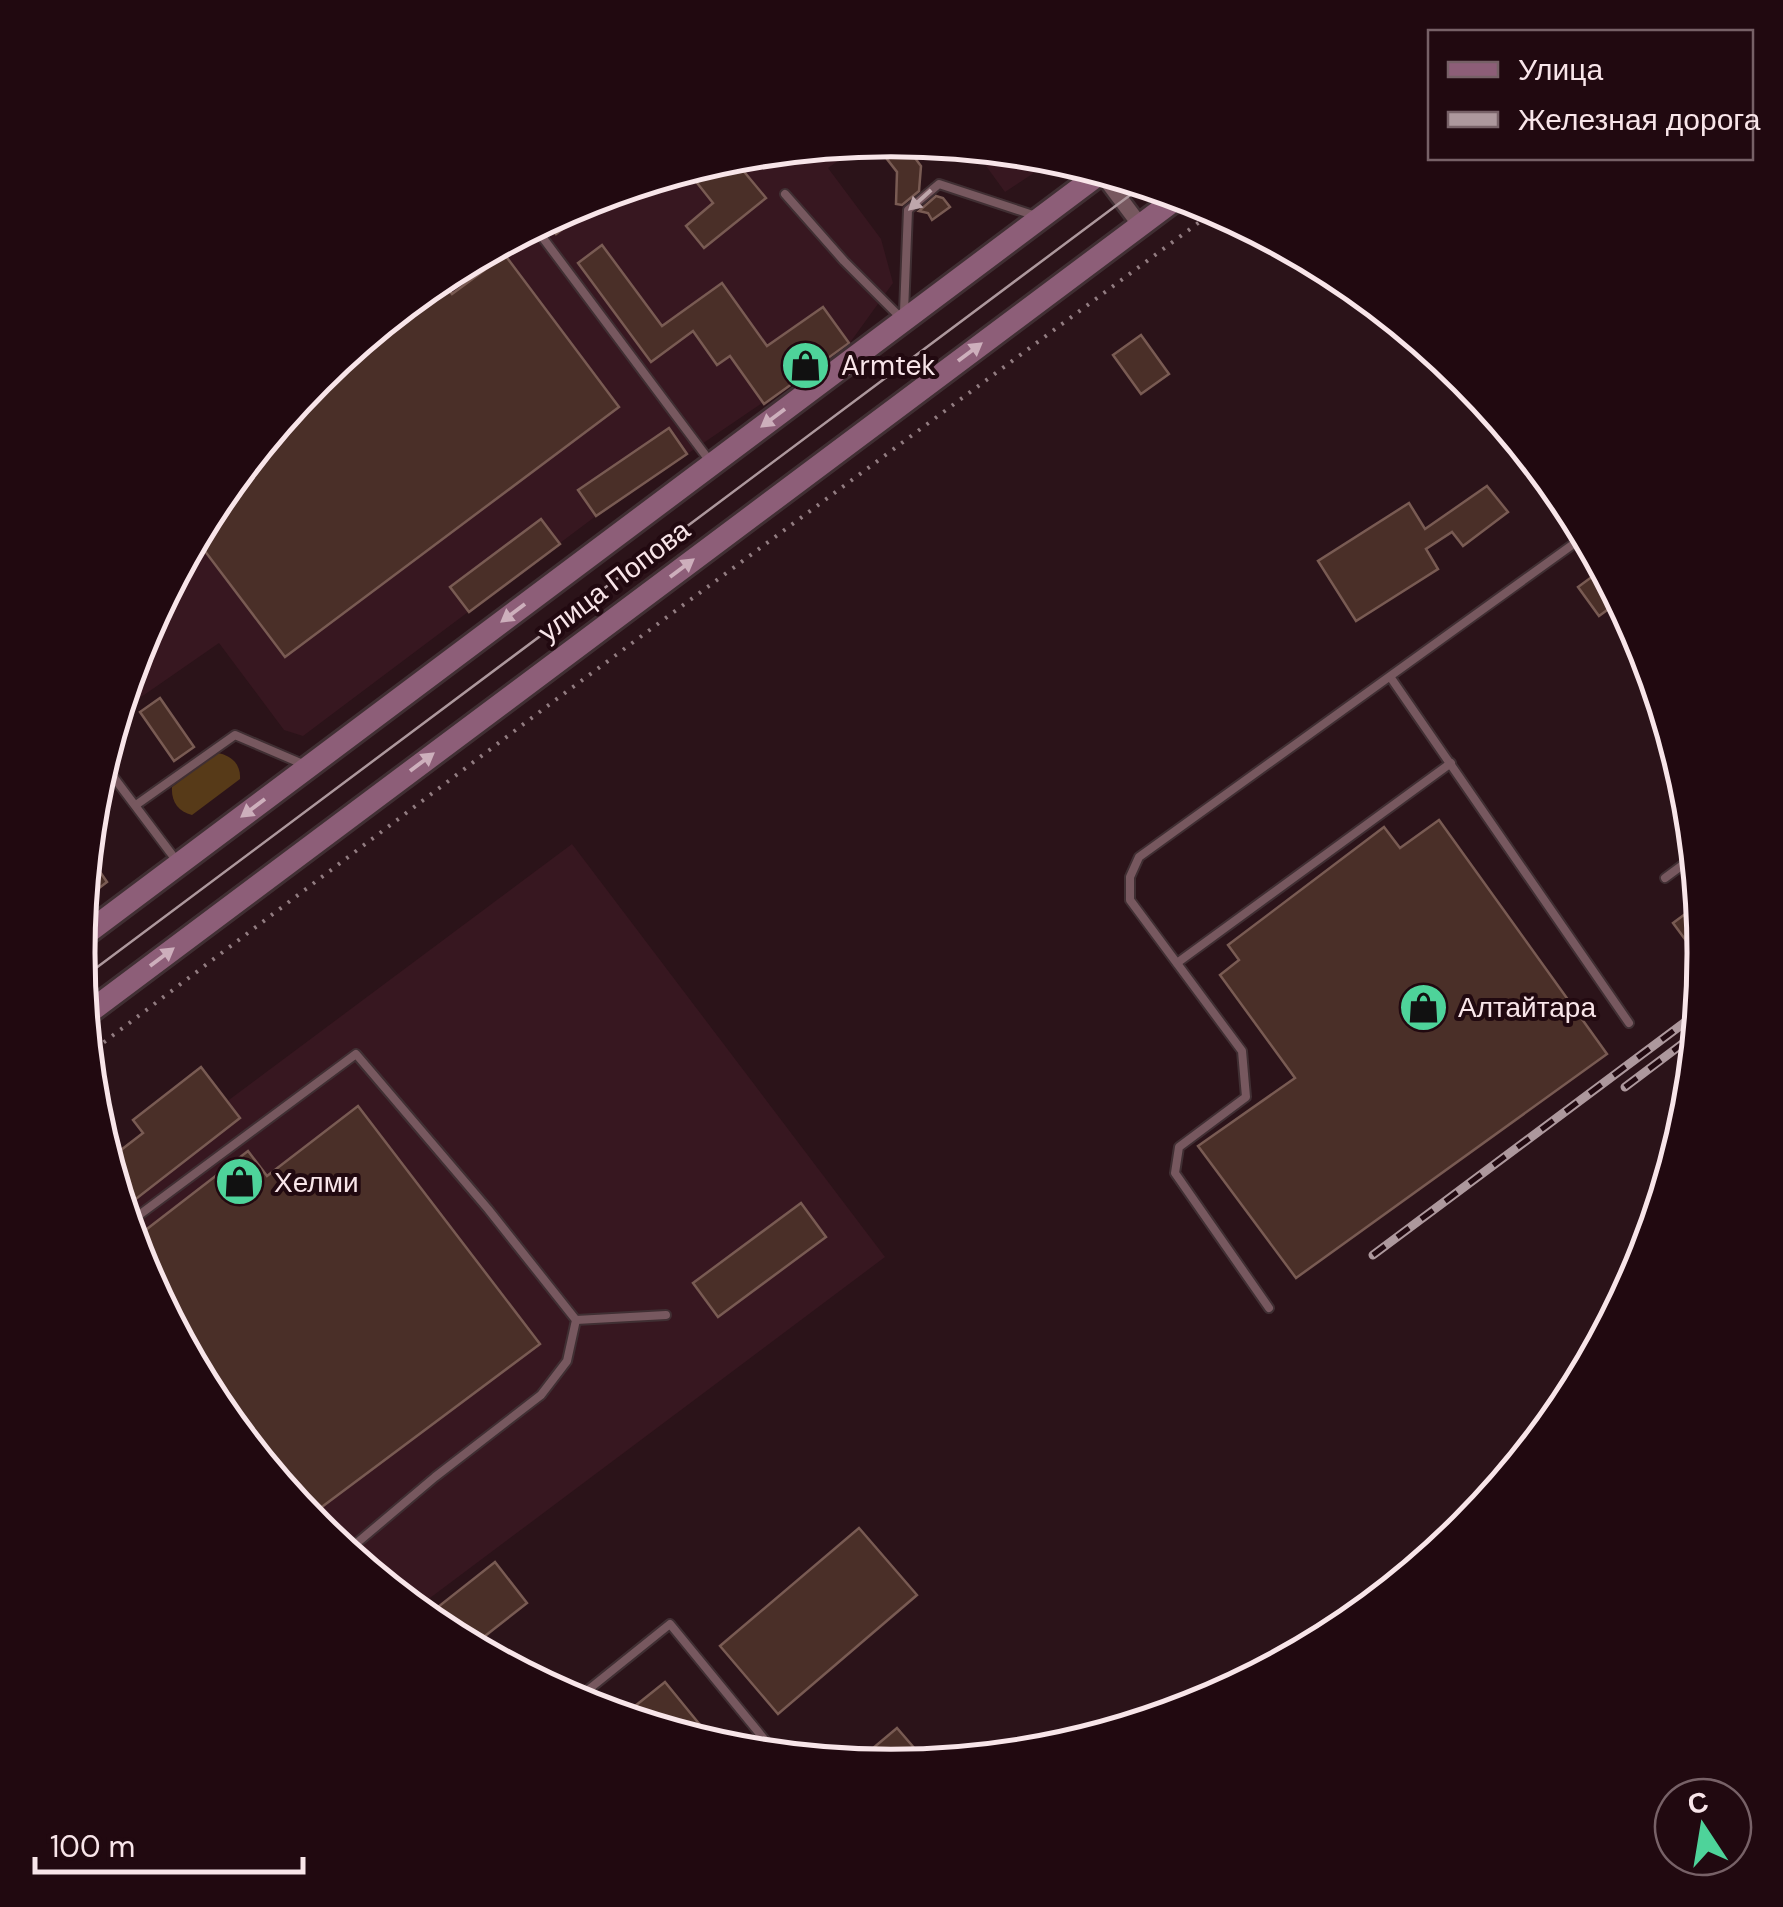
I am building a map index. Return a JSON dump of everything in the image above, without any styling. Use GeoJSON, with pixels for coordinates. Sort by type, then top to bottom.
{"type":"FeatureCollection","features":[{"type":"Feature","properties":{"kind":"main road","name":"улица Попова"},"geometry":{"type":"LineString","coordinates":[[96,925],[1089,182]]}},
{"type":"Feature","properties":{"kind":"main road","name":"улица Попова"},"geometry":{"type":"LineString","coordinates":[[97,1006],[1166,206]]}},
{"type":"Feature","properties":{"kind":"street"},"geometry":{"type":"LineString","coordinates":[[1114,189],[1140,225]]}},
{"type":"Feature","properties":{"kind":"lane"},"geometry":{"type":"LineString","coordinates":[[904,320],[908,210],[939,184],[1041,218]]}},
{"type":"Feature","properties":{"kind":"lane"},"geometry":{"type":"LineString","coordinates":[[786,194],[844,261],[904,320]]}},
{"type":"Feature","properties":{"kind":"lane"},"geometry":{"type":"LineString","coordinates":[[543,237],[712,464]]}},
{"type":"Feature","properties":{"kind":"lane"},"geometry":{"type":"LineString","coordinates":[[1269,1308],[1175,1173],[1179,1148],[1246,1097],[1242,1052],[1130,900],[1130,877],[1140,857],[1574,543]]}},
{"type":"Feature","properties":{"kind":"lane"},"geometry":{"type":"LineString","coordinates":[[1391,678],[1629,1023]]}},
{"type":"Feature","properties":{"kind":"lane"},"geometry":{"type":"LineString","coordinates":[[136,805],[235,735],[309,766]]}},
{"type":"Feature","properties":{"kind":"lane"},"geometry":{"type":"LineString","coordinates":[[1176,963],[1451,763]]}},
{"type":"Feature","properties":{"kind":"lane"},"geometry":{"type":"LineString","coordinates":[[115,777],[179,863]]}},
{"type":"Feature","properties":{"kind":"lane"},"geometry":{"type":"LineString","coordinates":[[1665,878],[1682,865]]}},
{"type":"Feature","properties":{"kind":"lane"},"geometry":{"type":"LineString","coordinates":[[139,1215],[356,1054],[576,1320]]}},
{"type":"Feature","properties":{"kind":"lane"},"geometry":{"type":"LineString","coordinates":[[576,1320],[666,1315]]}},
{"type":"Feature","properties":{"kind":"lane"},"geometry":{"type":"LineString","coordinates":[[357,1543],[541,1395],[567,1361],[576,1320]]}},
{"type":"Feature","properties":{"kind":"lane"},"geometry":{"type":"LineString","coordinates":[[589,1690],[670,1624],[764,1739]]}},
{"type":"Feature","properties":{"kind":"path"},"geometry":{"type":"LineString","coordinates":[[101,1045],[554,701],[1202,220]]}},
{"type":"Feature","properties":{"kind":"shaded area"},"geometry":{"type":"Polygon","coordinates":[[[841,159],[828,168],[881,239],[893,283],[849,344],[596,516],[303,736],[284,730],[219,643],[136,701],[177,601],[229,511],[293,428],[328,390],[407,322],[449,291],[539,239],[635,199],[736,172],[841,159]]]}},
{"type":"Feature","properties":{"kind":"shaded area"},"geometry":{"type":"Polygon","coordinates":[[[984,163],[1037,171],[1005,192],[984,163]]]}},
{"type":"Feature","properties":{"kind":"shaded area"},"geometry":{"type":"Polygon","coordinates":[[[217,753],[234,761],[240,779],[192,815],[179,809],[172,787],[217,753]]]}},
{"type":"Feature","properties":{"kind":"shaded area"},"geometry":{"type":"Polygon","coordinates":[[[572,844],[885,1257],[427,1600],[328,1517],[293,1479],[229,1396],[177,1306],[127,1176],[572,844]]]}},
{"type":"Feature","properties":{"kind":"building"},"geometry":{"type":"Polygon","coordinates":[[[886,157],[915,158],[921,166],[919,191],[902,205],[896,204],[897,172],[886,157]]]}},
{"type":"Feature","properties":{"kind":"building"},"geometry":{"type":"Polygon","coordinates":[[[743,171],[766,198],[704,248],[686,226],[713,203],[696,181],[743,171]]]}},
{"type":"Feature","properties":{"kind":"building"},"geometry":{"type":"Polygon","coordinates":[[[936,196],[950,207],[932,220],[928,213],[919,211],[936,196]]]}},
{"type":"Feature","properties":{"kind":"building"},"geometry":{"type":"Polygon","coordinates":[[[602,245],[662,326],[722,283],[767,346],[823,307],[849,343],[764,404],[730,356],[717,365],[693,331],[651,362],[578,263],[602,245]]]}},
{"type":"Feature","properties":{"kind":"building"},"geometry":{"type":"Polygon","coordinates":[[[506,257],[619,407],[285,657],[205,551],[260,469],[328,390],[407,322],[449,291],[452,294],[506,257]]]}},
{"type":"Feature","properties":{"kind":"building"},"geometry":{"type":"Polygon","coordinates":[[[1141,335],[1169,374],[1141,394],[1113,355],[1141,335]]]}},
{"type":"Feature","properties":{"kind":"building"},"geometry":{"type":"Polygon","coordinates":[[[669,428],[687,454],[596,516],[578,490],[669,428]]]}},
{"type":"Feature","properties":{"kind":"building"},"geometry":{"type":"Polygon","coordinates":[[[1487,486],[1508,512],[1463,546],[1452,532],[1426,549],[1438,569],[1356,621],[1318,561],[1409,503],[1425,529],[1487,486]]]}},
{"type":"Feature","properties":{"kind":"building"},"geometry":{"type":"Polygon","coordinates":[[[541,519],[560,544],[469,612],[450,587],[541,519]]]}},
{"type":"Feature","properties":{"kind":"building"},"geometry":{"type":"Polygon","coordinates":[[[1593,576],[1609,609],[1599,616],[1578,587],[1593,576]]]}},
{"type":"Feature","properties":{"kind":"building"},"geometry":{"type":"Polygon","coordinates":[[[160,698],[194,747],[174,761],[140,712],[160,698]]]}},
{"type":"Feature","properties":{"kind":"building","name":"Алтайтара"},"geometry":{"type":"Polygon","coordinates":[[[1439,820],[1607,1054],[1296,1278],[1198,1146],[1295,1078],[1220,975],[1239,960],[1228,945],[1384,827],[1400,848],[1439,820]]]}},
{"type":"Feature","properties":{"kind":"building"},"geometry":{"type":"Polygon","coordinates":[[[100,872],[107,882],[98,889],[100,872]]]}},
{"type":"Feature","properties":{"kind":"building"},"geometry":{"type":"Polygon","coordinates":[[[1686,913],[1688,943],[1673,923],[1686,913]]]}},
{"type":"Feature","properties":{"kind":"building"},"geometry":{"type":"Polygon","coordinates":[[[201,1067],[240,1118],[134,1200],[120,1151],[143,1133],[133,1120],[201,1067]]]}},
{"type":"Feature","properties":{"kind":"building"},"geometry":{"type":"Polygon","coordinates":[[[358,1106],[540,1344],[320,1508],[229,1396],[177,1306],[145,1230],[248,1151],[267,1176],[358,1106]]]}},
{"type":"Feature","properties":{"kind":"building"},"geometry":{"type":"Polygon","coordinates":[[[801,1203],[826,1237],[718,1317],[693,1283],[801,1203]]]}},
{"type":"Feature","properties":{"kind":"building"},"geometry":{"type":"Polygon","coordinates":[[[859,1528],[917,1595],[778,1714],[720,1646],[859,1528]]]}},
{"type":"Feature","properties":{"kind":"building"},"geometry":{"type":"Polygon","coordinates":[[[495,1562],[527,1603],[484,1637],[437,1607],[495,1562]]]}},
{"type":"Feature","properties":{"kind":"building"},"geometry":{"type":"Polygon","coordinates":[[[665,1682],[702,1727],[685,1723],[633,1707],[665,1682]]]}},
{"type":"Feature","properties":{"kind":"building"},"geometry":{"type":"Polygon","coordinates":[[[897,1728],[915,1749],[892,1750],[872,1749],[897,1728]]]}},
{"type":"Feature","properties":{"kind":"tram line"},"geometry":{"type":"LineString","coordinates":[[96,968],[1132,194]]}},
{"type":"Feature","properties":{"kind":"railway"},"geometry":{"type":"LineString","coordinates":[[1373,1255],[1684,1023]]}},
{"type":"Feature","properties":{"kind":"railway"},"geometry":{"type":"LineString","coordinates":[[1625,1087],[1682,1044]]}},
{"type":"Feature","properties":{"kind":"place","name":"Armtek"},"geometry":{"type":"Point","coordinates":[806,365]}},
{"type":"Feature","properties":{"kind":"place","name":"Алтайтара"},"geometry":{"type":"Point","coordinates":[1423,1007]}},
{"type":"Feature","properties":{"kind":"place","name":"Хелми"},"geometry":{"type":"Point","coordinates":[239,1182]}}]}
